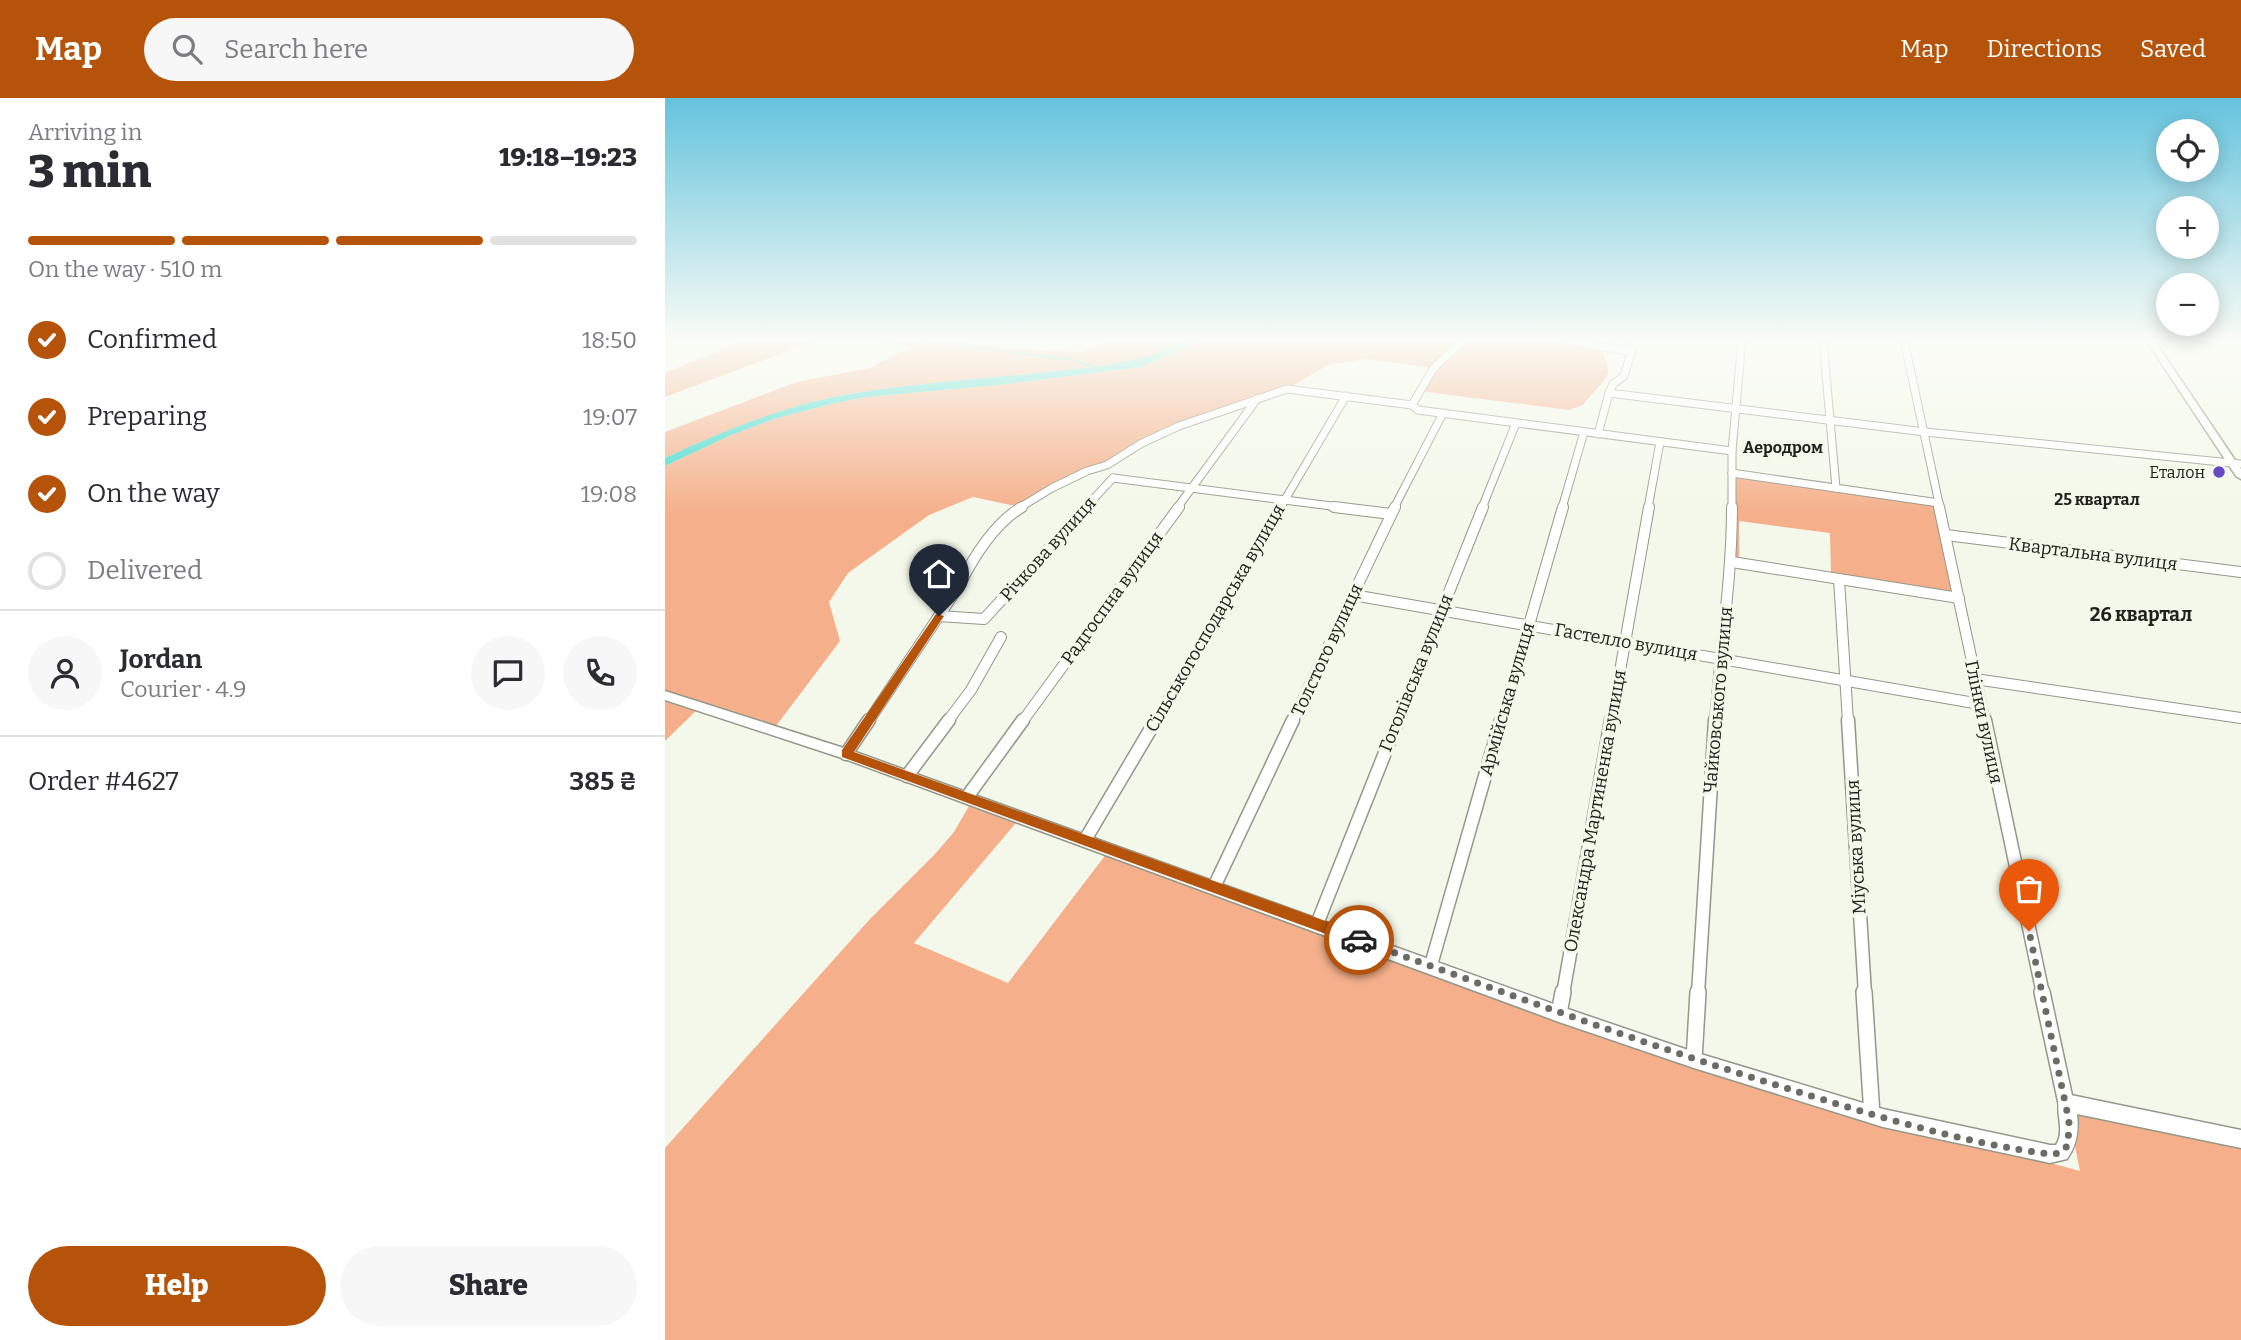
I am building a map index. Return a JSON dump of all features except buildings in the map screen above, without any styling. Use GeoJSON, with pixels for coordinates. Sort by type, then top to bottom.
{"type":"FeatureCollection","features":[{"type":"Feature","properties":{"kind":"street"},"geometry":{"type":"LineString","coordinates":[[846,754],[939,616],[971,563],[1012,513],[1052,488],[1087,471],[1107,466],[1142,443],[1179,426],[1260,398]]}},
{"type":"Feature","properties":{"kind":"street","name":"Сільськогосподарська вулиця"},"geometry":{"type":"LineString","coordinates":[[1085,840],[1345,398]]}},
{"type":"Feature","properties":{"kind":"street"},"geometry":{"type":"LineString","coordinates":[[1360,398],[1412,405],[1418,410],[1732,451]]}},
{"type":"Feature","properties":{"kind":"street"},"geometry":{"type":"LineString","coordinates":[[1412,405],[1416,398]]}},
{"type":"Feature","properties":{"kind":"street"},"geometry":{"type":"LineString","coordinates":[[1598,434],[1608,398]]}},
{"type":"Feature","properties":{"kind":"street"},"geometry":{"type":"LineString","coordinates":[[1651,398],[1925,432],[2237,464]]}},
{"type":"Feature","properties":{"kind":"street","name":"Чайковського вулиця"},"geometry":{"type":"LineString","coordinates":[[1694,1060],[1719,659],[1732,562],[1732,451],[1737,398]]}},
{"type":"Feature","properties":{"kind":"street"},"geometry":{"type":"LineString","coordinates":[[1827,398],[1836,488]]}},
{"type":"Feature","properties":{"kind":"street","name":"Глінки вулиця"},"geometry":{"type":"LineString","coordinates":[[1917,398],[2066,1103]]}},
{"type":"Feature","properties":{"kind":"street"},"geometry":{"type":"LineString","coordinates":[[2191,398],[2237,464],[2241,476]]}},
{"type":"Feature","properties":{"kind":"street","name":"Радгоспна вулиця"},"geometry":{"type":"LineString","coordinates":[[967,797],[1257,399]]}},
{"type":"Feature","properties":{"kind":"street","name":"Толстого вулиця"},"geometry":{"type":"LineString","coordinates":[[1214,887],[1391,514],[1443,413]]}},
{"type":"Feature","properties":{"kind":"street","name":"Гоголівська вулиця"},"geometry":{"type":"LineString","coordinates":[[1317,924],[1516,423]]}},
{"type":"Feature","properties":{"kind":"street","name":"Армійська вулиця"},"geometry":{"type":"LineString","coordinates":[[1431,965],[1584,432]]}},
{"type":"Feature","properties":{"kind":"street","name":"Олександра Мартиненка вулиця"},"geometry":{"type":"LineString","coordinates":[[1559,1014],[1660,442]]}},
{"type":"Feature","properties":{"kind":"street"},"geometry":{"type":"LineString","coordinates":[[1107,466],[1112,478],[1391,514]]}},
{"type":"Feature","properties":{"kind":"street"},"geometry":{"type":"LineString","coordinates":[[1732,473],[1940,503]]}},
{"type":"Feature","properties":{"kind":"street","name":"Річкова вулиця"},"geometry":{"type":"LineString","coordinates":[[939,616],[984,619],[1112,478]]}},
{"type":"Feature","properties":{"kind":"street","name":"Квартальна вулиця"},"geometry":{"type":"LineString","coordinates":[[1946,535],[2241,572]]}},
{"type":"Feature","properties":{"kind":"street"},"geometry":{"type":"LineString","coordinates":[[1732,562],[1959,598]]}},
{"type":"Feature","properties":{"kind":"street","name":"Міуська вулиця"},"geometry":{"type":"LineString","coordinates":[[1839,579],[1872,1115]]}},
{"type":"Feature","properties":{"kind":"street","name":"Гастелло вулиця"},"geometry":{"type":"LineString","coordinates":[[1353,595],[1980,704]]}},
{"type":"Feature","properties":{"kind":"street"},"geometry":{"type":"LineString","coordinates":[[907,776],[971,690],[1001,637]]}},
{"type":"Feature","properties":{"kind":"street"},"geometry":{"type":"LineString","coordinates":[[1975,678],[2241,718]]}},
{"type":"Feature","properties":{"kind":"street"},"geometry":{"type":"LineString","coordinates":[[665,695],[967,797],[1559,1014],[1694,1060],[1872,1115],[2028,1152],[2050,1154],[2061,1153],[2068,1145],[2066,1103],[2241,1139]]}},
{"type":"Feature","properties":{"kind":"shaded area"},"geometry":{"type":"Polygon","coordinates":[[[755,398],[831,398],[756,420],[665,458],[665,432],[755,398]]]}},
{"type":"Feature","properties":{"kind":"shaded area"},"geometry":{"type":"Polygon","coordinates":[[[861,398],[1261,398],[1179,426],[1020,507],[973,497],[929,515],[848,573],[829,602],[840,641],[773,730],[701,706],[665,741],[665,466],[729,436],[774,419],[861,398]]]}},
{"type":"Feature","properties":{"kind":"shaded area"},"geometry":{"type":"Polygon","coordinates":[[[1473,398],[1589,398],[1583,405],[1569,410],[1473,398]]]}},
{"type":"Feature","properties":{"kind":"shaded area"},"geometry":{"type":"Polygon","coordinates":[[[1734,474],[1937,504],[1956,596],[1734,561],[1734,474]],[[1739,521],[1739,559],[1831,573],[1830,533],[1739,521]]]}},
{"type":"Feature","properties":{"kind":"shaded area"},"geometry":{"type":"Polygon","coordinates":[[[973,799],[1021,817],[914,943],[1008,983],[1110,849],[1431,965],[1872,1115],[2080,1171],[2066,1103],[2241,1139],[2241,1340],[665,1340],[665,1148],[870,919],[935,854],[954,832],[973,799]]]}},
{"type":"Feature","properties":{"kind":"water"},"geometry":{"type":"Polygon","coordinates":[[[861,398],[774,419],[729,436],[665,466],[665,458],[710,438],[779,412],[826,399],[861,398]]]}},
{"type":"Feature","properties":{"kind":"way so far"},"geometry":{"type":"LineString","coordinates":[[1359,940],[1559,1014],[1694,1060],[1883,1118],[2028,1152],[2061,1153],[2068,1145],[2069,1121],[2029,931]]}},
{"type":"Feature","properties":{"kind":"place","name":"Еталон"},"geometry":{"type":"Point","coordinates":[2219,472]}},
{"type":"Feature","properties":{"kind":"district","name":"Аеродром"},"geometry":{"type":"Point","coordinates":[1783,447]}},
{"type":"Feature","properties":{"kind":"district","name":"25 квартал"},"geometry":{"type":"Point","coordinates":[2097,499]}},
{"type":"Feature","properties":{"kind":"district","name":"26 квартал"},"geometry":{"type":"Point","coordinates":[2141,614]}},
{"type":"Feature","properties":{"kind":"route"},"geometry":{"type":"LineString","coordinates":[[939,616],[846,754],[1359,940]]}}]}
